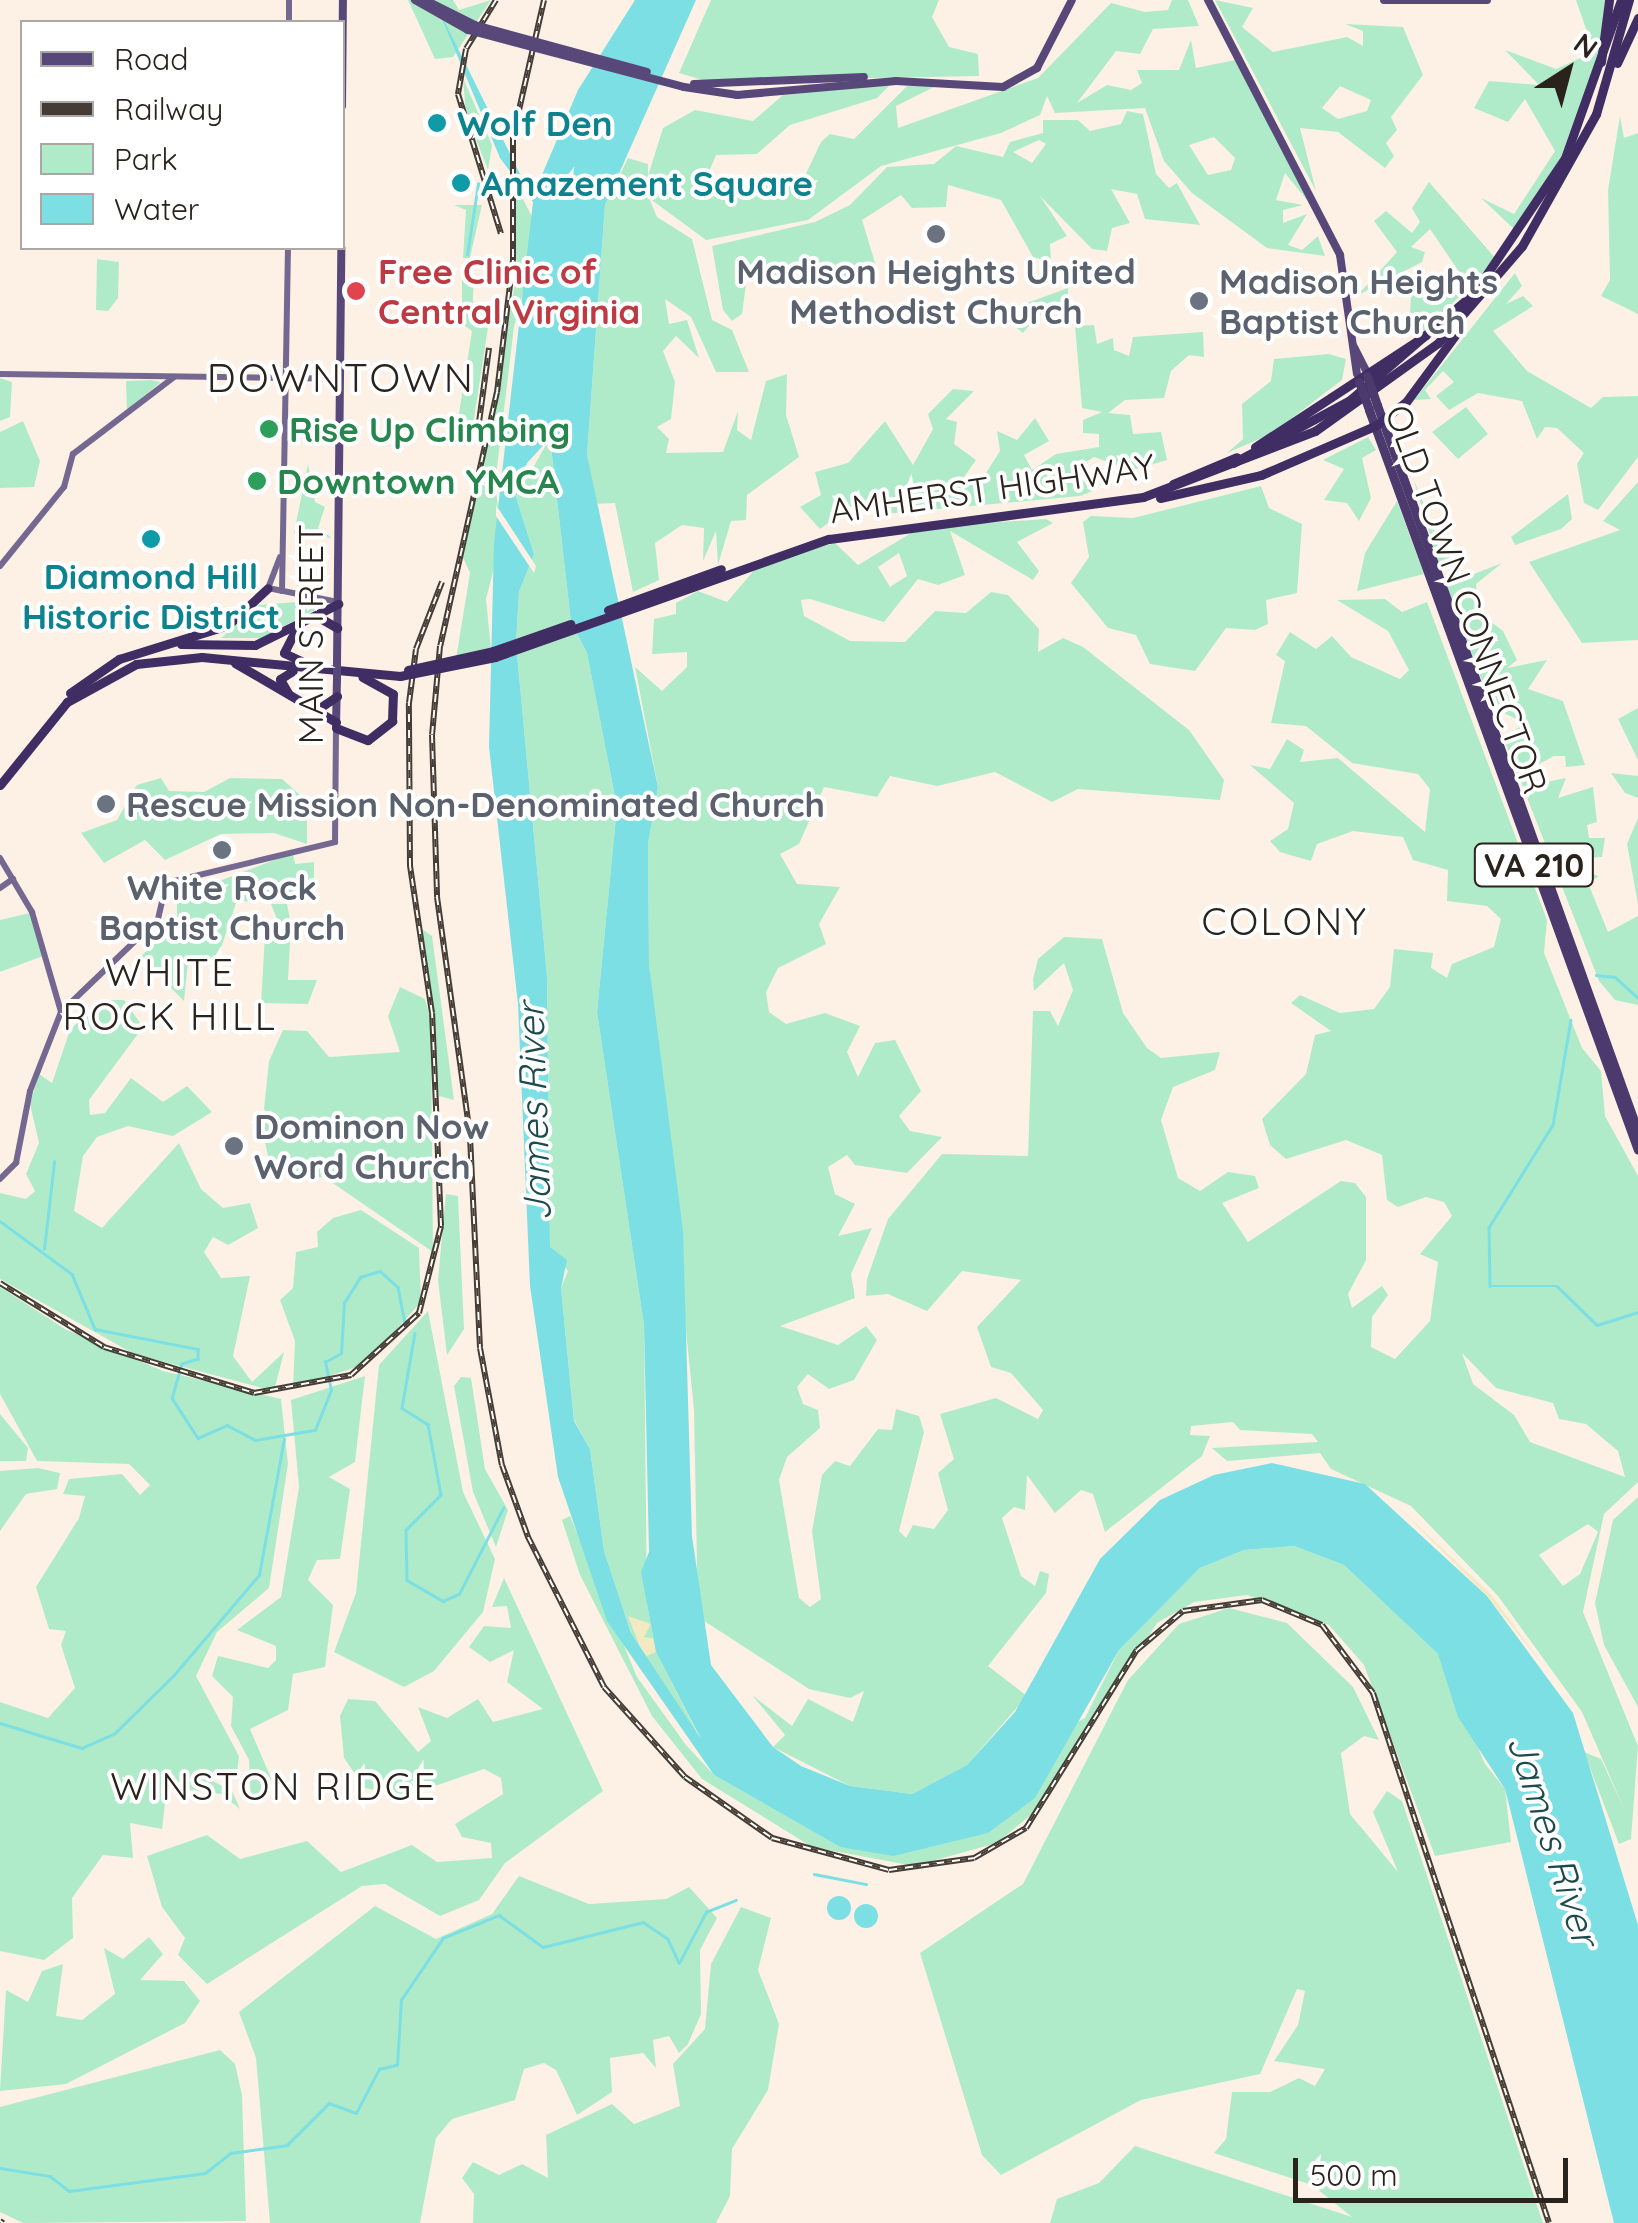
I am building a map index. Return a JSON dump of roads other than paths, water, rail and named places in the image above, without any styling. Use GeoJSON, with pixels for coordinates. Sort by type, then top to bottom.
{"type":"FeatureCollection","features":[{"type":"Feature","properties":{"kind":"highway"},"geometry":{"type":"LineString","coordinates":[[1593,96],[1609,0]]}},
{"type":"Feature","properties":{"kind":"highway","name":"AMHERST HIGHWAY"},"geometry":{"type":"LineString","coordinates":[[400,673],[494,654],[647,599],[884,522],[1170,484],[1328,414],[1459,309],[1540,204],[1593,96],[1621,0]]}},
{"type":"Feature","properties":{"kind":"highway","name":"AMHERST HIGHWAY"},"geometry":{"type":"LineString","coordinates":[[647,599],[859,532],[1118,502],[1225,472],[1316,430],[1420,358],[1503,272],[1562,184],[1604,93],[1629,0]]}},
{"type":"Feature","properties":{"kind":"highway"},"geometry":{"type":"LineString","coordinates":[[1604,93],[1638,18]]}},
{"type":"Feature","properties":{"kind":"highway"},"geometry":{"type":"LineString","coordinates":[[1118,502],[1230,484],[1379,423],[1503,272]]}},
{"type":"Feature","properties":{"kind":"highway"},"geometry":{"type":"LineString","coordinates":[[1170,484],[1255,447],[1459,309]]}},
{"type":"Feature","properties":{"kind":"highway","name":"OLD TOWN CONNECTOR"},"geometry":{"type":"LineString","coordinates":[[1362,375],[1638,1132]]}},
{"type":"Feature","properties":{"kind":"highway","name":"OLD TOWN CONNECTOR"},"geometry":{"type":"LineString","coordinates":[[1379,423],[1638,1150]]}},
{"type":"Feature","properties":{"kind":"highway"},"geometry":{"type":"LineString","coordinates":[[252,586],[258,600]]}},
{"type":"Feature","properties":{"kind":"highway"},"geometry":{"type":"LineString","coordinates":[[70,693],[147,650],[228,626],[268,588]]}},
{"type":"Feature","properties":{"kind":"highway"},"geometry":{"type":"LineString","coordinates":[[307,666],[282,644],[338,605]]}},
{"type":"Feature","properties":{"kind":"highway"},"geometry":{"type":"LineString","coordinates":[[147,650],[254,645],[338,605]]}},
{"type":"Feature","properties":{"kind":"highway"},"geometry":{"type":"LineString","coordinates":[[320,618],[337,628]]}},
{"type":"Feature","properties":{"kind":"highway"},"geometry":{"type":"LineString","coordinates":[[0,778],[70,693],[113,667],[166,653],[355,674],[400,673]]}},
{"type":"Feature","properties":{"kind":"highway"},"geometry":{"type":"LineString","coordinates":[[0,786],[44,725],[94,683],[155,660],[228,660],[400,673]]}},
{"type":"Feature","properties":{"kind":"highway"},"geometry":{"type":"LineString","coordinates":[[228,660],[336,723]]}},
{"type":"Feature","properties":{"kind":"highway"},"geometry":{"type":"LineString","coordinates":[[307,666],[280,682],[336,723],[347,739],[372,740],[394,715],[389,689],[355,674]]}},
{"type":"Feature","properties":{"kind":"highway"},"geometry":{"type":"LineString","coordinates":[[318,709],[337,696]]}},
{"type":"Feature","properties":{"kind":"main road"},"geometry":{"type":"LineString","coordinates":[[415,0],[468,30],[684,85],[750,94],[880,81],[1012,84],[1038,68],[1072,0]]}},
{"type":"Feature","properties":{"kind":"main road"},"geometry":{"type":"LineString","coordinates":[[425,0],[491,30],[684,85]]}},
{"type":"Feature","properties":{"kind":"main road"},"geometry":{"type":"LineString","coordinates":[[1384,0],[1487,0]]}},
{"type":"Feature","properties":{"kind":"main road","name":"OLD TOWN CONNECTOR"},"geometry":{"type":"LineString","coordinates":[[1211,2],[1338,250],[1362,375]]}},
{"type":"Feature","properties":{"kind":"main road"},"geometry":{"type":"LineString","coordinates":[[282,592],[288,250]]}},
{"type":"Feature","properties":{"kind":"main road","name":"MAIN STREET"},"geometry":{"type":"LineString","coordinates":[[60,1012],[158,919],[169,881],[335,842],[341,250]]}},
{"type":"Feature","properties":{"kind":"main road"},"geometry":{"type":"LineString","coordinates":[[0,374],[340,379]]}},
{"type":"Feature","properties":{"kind":"main road"},"geometry":{"type":"LineString","coordinates":[[0,566],[64,487],[73,454],[175,376]]}},
{"type":"Feature","properties":{"kind":"main road"},"geometry":{"type":"LineString","coordinates":[[282,546],[268,588],[338,605]]}},
{"type":"Feature","properties":{"kind":"main road"},"geometry":{"type":"LineString","coordinates":[[0,858],[32,912],[60,1012],[30,1091],[16,1163],[0,1179]]}},
{"type":"Feature","properties":{"kind":"main road"},"geometry":{"type":"LineString","coordinates":[[0,888],[13,879]]}},
{"type":"Feature","properties":{"kind":"water","name":"James River"},"geometry":{"type":"Polygon","coordinates":[[[434,0],[520,174],[536,189],[578,90],[635,0],[696,0],[605,205],[587,455],[658,787],[648,844],[649,964],[683,1231],[692,1536],[711,1665],[773,1747],[801,1766],[850,1786],[912,1794],[967,1765],[1015,1712],[1100,1559],[1160,1500],[1214,1475],[1272,1463],[1365,1484],[1487,1596],[1573,1713],[1638,1925],[1638,2223],[1614,2223],[1505,1789],[1458,1717],[1438,1654],[1344,1565],[1294,1546],[1244,1550],[1200,1568],[1119,1650],[1035,1798],[988,1833],[893,1856],[840,1847],[714,1775],[607,1621],[558,1477],[530,1286],[518,1004],[489,747],[494,543],[533,202],[500,158],[434,0]],[[550,438],[527,463],[516,497],[534,554],[519,592],[516,643],[547,976],[550,1247],[567,1260],[561,1288],[574,1421],[590,1449],[604,1551],[631,1633],[701,1739],[656,1652],[641,1572],[649,1552],[644,1325],[597,1012],[617,807],[587,653],[571,622],[550,438]]]}},
{"type":"Feature","properties":{"kind":"water"},"geometry":{"type":"Polygon","coordinates":[[[839,1896],[848,1899],[848,1917],[839,1920],[830,1917],[827,1908],[830,1899],[839,1896]]]}},
{"type":"Feature","properties":{"kind":"water"},"geometry":{"type":"Polygon","coordinates":[[[866,1904],[875,1907],[875,1925],[866,1928],[857,1925],[854,1916],[857,1907],[866,1904]]]}},
{"type":"Feature","properties":{"kind":"waterway"},"geometry":{"type":"LineString","coordinates":[[467,255],[478,184]]}},
{"type":"Feature","properties":{"kind":"waterway"},"geometry":{"type":"LineString","coordinates":[[1596,975],[1615,977],[1638,998]]}},
{"type":"Feature","properties":{"kind":"waterway"},"geometry":{"type":"LineString","coordinates":[[1571,1020],[1553,1125],[1489,1228],[1490,1286],[1557,1286],[1597,1325],[1638,1312]]}},
{"type":"Feature","properties":{"kind":"waterway"},"geometry":{"type":"LineString","coordinates":[[44,1249],[54,1162]]}},
{"type":"Feature","properties":{"kind":"waterway"},"geometry":{"type":"LineString","coordinates":[[0,1221],[72,1274],[95,1329],[198,1349],[198,1359],[182,1364],[172,1398],[198,1438],[227,1425],[255,1440],[315,1430],[331,1390],[325,1362],[341,1353],[344,1303],[360,1277],[380,1271],[398,1287],[405,1322]]}},
{"type":"Feature","properties":{"kind":"waterway"},"geometry":{"type":"LineString","coordinates":[[415,1333],[402,1408],[428,1424],[441,1495],[406,1530],[407,1580],[443,1601],[459,1594],[503,1508]]}},
{"type":"Feature","properties":{"kind":"waterway"},"geometry":{"type":"LineString","coordinates":[[0,1723],[82,1748],[115,1733],[173,1676],[259,1575],[284,1439]]}},
{"type":"Feature","properties":{"kind":"waterway"},"geometry":{"type":"LineString","coordinates":[[814,1874],[866,1884]]}},
{"type":"Feature","properties":{"kind":"waterway"},"geometry":{"type":"LineString","coordinates":[[0,2168],[50,2176],[69,2191],[205,2173],[231,2153],[287,2145],[329,2103],[356,2113],[379,2069],[397,2065],[401,2000],[443,1938],[499,1915],[543,1947],[643,1922],[668,1939],[679,1963],[706,1912],[736,1900]]}},
{"type":"Feature","properties":{"kind":"railway"},"geometry":{"type":"LineString","coordinates":[[496,0],[466,49],[458,94],[501,234]]}},
{"type":"Feature","properties":{"kind":"railway"},"geometry":{"type":"LineString","coordinates":[[544,0],[513,137],[513,260],[497,392],[440,646],[432,735],[437,897],[470,1136],[480,1348],[502,1465],[528,1537],[604,1687],[685,1777],[772,1838],[889,1870],[974,1858],[1026,1828],[1137,1650],[1183,1611],[1262,1600],[1322,1625],[1373,1693],[1549,2223]]}},
{"type":"Feature","properties":{"kind":"railway"},"geometry":{"type":"LineString","coordinates":[[477,437],[489,348]]}},
{"type":"Feature","properties":{"kind":"railway"},"geometry":{"type":"LineString","coordinates":[[0,1283],[104,1347],[254,1393],[351,1375],[419,1313],[441,1226],[432,1013],[410,866],[409,703],[416,649],[442,582]]}},
{"type":"Feature","properties":{"kind":"place","name":"Wolf Den"},"geometry":{"type":"Point","coordinates":[437,123]}},
{"type":"Feature","properties":{"kind":"place","name":"Amazement Square"},"geometry":{"type":"Point","coordinates":[461,183]}},
{"type":"Feature","properties":{"kind":"place","name":"Madison Heights United Methodist Church"},"geometry":{"type":"Point","coordinates":[936,234]}},
{"type":"Feature","properties":{"kind":"place","name":"Free Clinic of Central Virginia"},"geometry":{"type":"Point","coordinates":[356,291]}},
{"type":"Feature","properties":{"kind":"place","name":"Madison Heights Baptist Church"},"geometry":{"type":"Point","coordinates":[1199,301]}},
{"type":"Feature","properties":{"kind":"place","name":"Rise Up Climbing"},"geometry":{"type":"Point","coordinates":[269,429]}},
{"type":"Feature","properties":{"kind":"place","name":"Downtown YMCA"},"geometry":{"type":"Point","coordinates":[257,481]}},
{"type":"Feature","properties":{"kind":"place","name":"Diamond Hill Historic District"},"geometry":{"type":"Point","coordinates":[151,539]}},
{"type":"Feature","properties":{"kind":"place","name":"Rescue Mission Non-Denominated Church"},"geometry":{"type":"Point","coordinates":[106,804]}},
{"type":"Feature","properties":{"kind":"place","name":"White Rock Baptist Church"},"geometry":{"type":"Point","coordinates":[222,850]}},
{"type":"Feature","properties":{"kind":"place","name":"Dominon Now Word Church"},"geometry":{"type":"Point","coordinates":[234,1146]}},
{"type":"Feature","properties":{"kind":"district","name":"DOWNTOWN"},"geometry":{"type":"Point","coordinates":[341,377]}},
{"type":"Feature","properties":{"kind":"district","name":"COLONY"},"geometry":{"type":"Point","coordinates":[1285,922]}},
{"type":"Feature","properties":{"kind":"district","name":"WHITE ROCK HILL"},"geometry":{"type":"Point","coordinates":[170,995]}},
{"type":"Feature","properties":{"kind":"district","name":"WINSTON RIDGE"},"geometry":{"type":"Point","coordinates":[274,1787]}}]}
